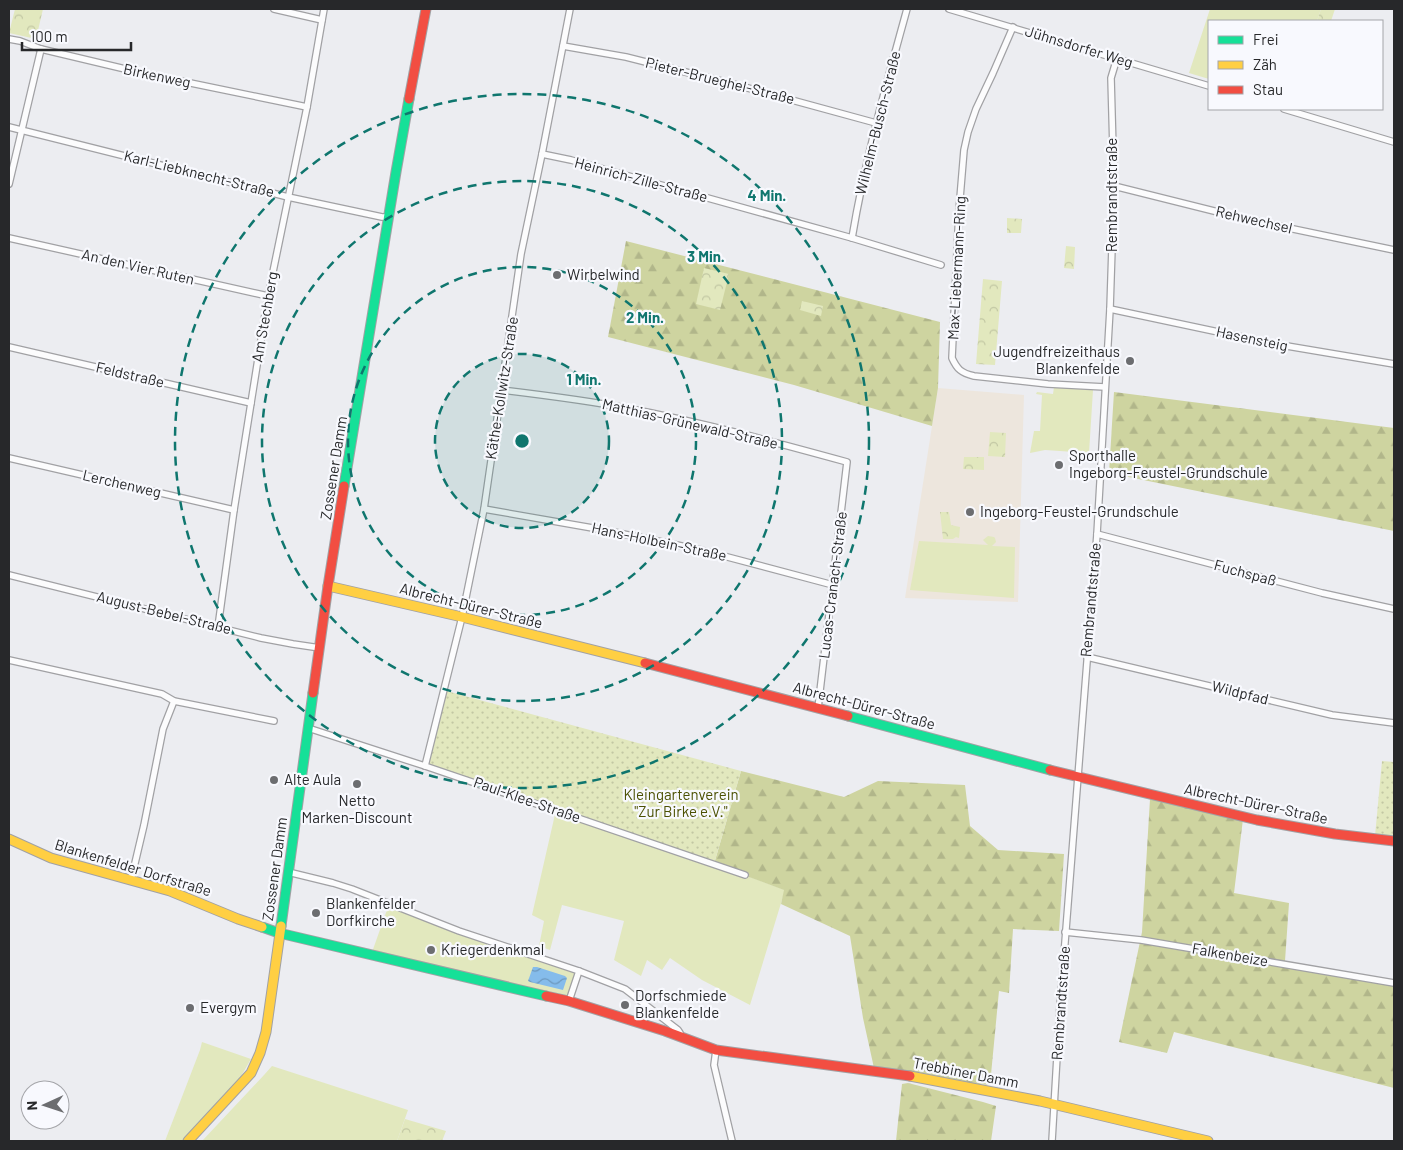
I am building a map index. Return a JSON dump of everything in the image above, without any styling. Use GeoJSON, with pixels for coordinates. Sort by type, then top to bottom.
{"type":"FeatureCollection","features":[{"type":"Feature","properties":{"kind":"main road","name":"Zossener Damm"},"geometry":{"type":"LineString","coordinates":[[188,1141],[251,1073],[263,1046],[328,586],[389,217],[426,9]]}},
{"type":"Feature","properties":{"kind":"main road","name":"Albrecht-Dürer-Straße"},"geometry":{"type":"LineString","coordinates":[[328,586],[462,617],[818,708],[1077,777],[1276,824],[1394,841]]}},
{"type":"Feature","properties":{"kind":"main road","name":"Blankenfelder Dorfstraße"},"geometry":{"type":"LineString","coordinates":[[9,839],[51,858],[170,891],[238,919],[279,933],[569,1002],[680,1036],[716,1050]]}},
{"type":"Feature","properties":{"kind":"main road","name":"Trebbiner Damm"},"geometry":{"type":"LineString","coordinates":[[716,1050],[900,1074],[1054,1104],[1208,1141]]}},
{"type":"Feature","properties":{"kind":"street"},"geometry":{"type":"LineString","coordinates":[[274,9],[322,20]]}},
{"type":"Feature","properties":{"kind":"street","name":"Am Stechberg"},"geometry":{"type":"LineString","coordinates":[[218,627],[234,510],[268,296],[324,9]]}},
{"type":"Feature","properties":{"kind":"street","name":"Käthe-Kollwitz-Straße"},"geometry":{"type":"LineString","coordinates":[[425,766],[462,617],[484,510],[521,254],[570,9]]}},
{"type":"Feature","properties":{"kind":"street","name":"Wilhelm-Busch-Straße"},"geometry":{"type":"LineString","coordinates":[[852,238],[862,181],[906,9]]}},
{"type":"Feature","properties":{"kind":"street","name":"Jühnsdorfer Weg"},"geometry":{"type":"LineString","coordinates":[[949,9],[1208,86]]}},
{"type":"Feature","properties":{"kind":"street","name":"Max-Liebermann-Ring"},"geometry":{"type":"LineString","coordinates":[[1012,27],[976,110],[964,150],[959,210],[952,358],[956,367],[965,374],[974,376],[1048,384],[1105,387]]}},
{"type":"Feature","properties":{"kind":"street","name":"Birkenweg"},"geometry":{"type":"LineString","coordinates":[[9,38],[41,49],[142,73],[306,107]]}},
{"type":"Feature","properties":{"kind":"street","name":"Pieter-Brueghel-Straße"},"geometry":{"type":"LineString","coordinates":[[563,46],[626,57],[742,86],[876,123]]}},
{"type":"Feature","properties":{"kind":"street"},"geometry":{"type":"LineString","coordinates":[[9,184],[41,49]]}},
{"type":"Feature","properties":{"kind":"street","name":"Rembrandtstraße"},"geometry":{"type":"LineString","coordinates":[[1052,1141],[1065,932],[1097,534],[1110,309],[1114,186],[1111,78],[1117,58]]}},
{"type":"Feature","properties":{"kind":"street"},"geometry":{"type":"LineString","coordinates":[[1287,110],[1394,142]]}},
{"type":"Feature","properties":{"kind":"street","name":"Karl-Liebknecht-Straße"},"geometry":{"type":"LineString","coordinates":[[9,127],[288,197],[389,217]]}},
{"type":"Feature","properties":{"kind":"street","name":"Heinrich-Zille-Straße"},"geometry":{"type":"LineString","coordinates":[[542,154],[571,160],[852,238],[941,265]]}},
{"type":"Feature","properties":{"kind":"street","name":"Rehwechsel"},"geometry":{"type":"LineString","coordinates":[[1114,186],[1250,220],[1394,250]]}},
{"type":"Feature","properties":{"kind":"street","name":"An den Vier Ruten"},"geometry":{"type":"LineString","coordinates":[[9,238],[268,296]]}},
{"type":"Feature","properties":{"kind":"street","name":"Hasensteig"},"geometry":{"type":"LineString","coordinates":[[1110,309],[1275,344],[1394,364]]}},
{"type":"Feature","properties":{"kind":"street","name":"Feldstraße"},"geometry":{"type":"LineString","coordinates":[[9,347],[251,403]]}},
{"type":"Feature","properties":{"kind":"street","name":"Matthias-Grünewald-Straße"},"geometry":{"type":"LineString","coordinates":[[502,390],[635,410],[734,431],[847,462]]}},
{"type":"Feature","properties":{"kind":"street","name":"Lerchenweg"},"geometry":{"type":"LineString","coordinates":[[9,458],[234,510]]}},
{"type":"Feature","properties":{"kind":"street","name":"Lucas-Cranach-Straße"},"geometry":{"type":"LineString","coordinates":[[818,708],[847,462]]}},
{"type":"Feature","properties":{"kind":"street","name":"Hans-Holbein-Straße"},"geometry":{"type":"LineString","coordinates":[[484,510],[604,530],[701,550],[833,584]]}},
{"type":"Feature","properties":{"kind":"street","name":"Fuchspaß"},"geometry":{"type":"LineString","coordinates":[[1097,534],[1322,593],[1394,609]]}},
{"type":"Feature","properties":{"kind":"street","name":"August-Bebel-Straße"},"geometry":{"type":"LineString","coordinates":[[9,575],[218,627],[293,644],[320,648]]}},
{"type":"Feature","properties":{"kind":"street","name":"Wildpfad"},"geometry":{"type":"LineString","coordinates":[[1087,657],[1332,715],[1394,723]]}},
{"type":"Feature","properties":{"kind":"street"},"geometry":{"type":"LineString","coordinates":[[9,660],[162,694],[174,701],[274,721]]}},
{"type":"Feature","properties":{"kind":"street"},"geometry":{"type":"LineString","coordinates":[[131,880],[144,825],[162,729],[174,701]]}},
{"type":"Feature","properties":{"kind":"street","name":"Paul-Klee-Straße"},"geometry":{"type":"LineString","coordinates":[[308,728],[745,875]]}},
{"type":"Feature","properties":{"kind":"street","name":"Blankenfelder Dorfstraße"},"geometry":{"type":"LineString","coordinates":[[288,872],[352,889],[459,931],[579,971],[625,990],[678,1030],[680,1036]]}},
{"type":"Feature","properties":{"kind":"street","name":"Falkenbeize"},"geometry":{"type":"LineString","coordinates":[[1065,932],[1141,940],[1394,983]]}},
{"type":"Feature","properties":{"kind":"street"},"geometry":{"type":"LineString","coordinates":[[569,1002],[579,971]]}},
{"type":"Feature","properties":{"kind":"street"},"geometry":{"type":"LineString","coordinates":[[716,1050],[714,1064],[732,1141]]}},
{"type":"Feature","properties":{"kind":"shaded area","name":"Ingeborg-Feustel-Grundschule"},"geometry":{"type":"Polygon","coordinates":[[[938,388],[1024,395],[1018,602],[905,598],[938,388]]]}},
{"type":"Feature","properties":{"kind":"green space"},"geometry":{"type":"Polygon","coordinates":[[[15,9],[43,9],[36,39],[9,33],[15,9]]]}},
{"type":"Feature","properties":{"kind":"green space"},"geometry":{"type":"Polygon","coordinates":[[[1210,9],[1321,9],[1317,20],[1208,20],[1208,79],[1189,73],[1210,9]]]}},
{"type":"Feature","properties":{"kind":"green space"},"geometry":{"type":"Polygon","coordinates":[[[1321,9],[1335,9],[1331,20],[1317,20],[1321,9]]]}},
{"type":"Feature","properties":{"kind":"green space"},"geometry":{"type":"Polygon","coordinates":[[[1007,218],[1022,219],[1021,233],[1007,233],[1007,218]]]}},
{"type":"Feature","properties":{"kind":"green space"},"geometry":{"type":"Polygon","coordinates":[[[626,241],[940,322],[938,388],[932,426],[794,385],[608,337],[626,241]]]}},
{"type":"Feature","properties":{"kind":"green space"},"geometry":{"type":"Polygon","coordinates":[[[1066,246],[1075,247],[1074,269],[1064,268],[1066,246]]]}},
{"type":"Feature","properties":{"kind":"green space"},"geometry":{"type":"Polygon","coordinates":[[[704,268],[729,274],[720,310],[696,304],[704,268]]]}},
{"type":"Feature","properties":{"kind":"green space"},"geometry":{"type":"Polygon","coordinates":[[[983,279],[1002,281],[995,365],[976,364],[983,279]]]}},
{"type":"Feature","properties":{"kind":"green space"},"geometry":{"type":"Polygon","coordinates":[[[802,301],[823,306],[821,316],[800,310],[802,301]]]}},
{"type":"Feature","properties":{"kind":"green space"},"geometry":{"type":"Polygon","coordinates":[[[1054,387],[1093,390],[1089,453],[1045,450],[1030,453],[1034,431],[1040,431],[1042,395],[1036,394],[1037,392],[1053,394],[1054,387]]]}},
{"type":"Feature","properties":{"kind":"green space"},"geometry":{"type":"Polygon","coordinates":[[[1114,392],[1394,428],[1394,531],[1109,473],[1114,392]]]}},
{"type":"Feature","properties":{"kind":"green space"},"geometry":{"type":"Polygon","coordinates":[[[990,432],[1006,433],[1005,457],[988,456],[990,432]]]}},
{"type":"Feature","properties":{"kind":"green space"},"geometry":{"type":"Polygon","coordinates":[[[964,457],[984,457],[984,470],[963,469],[964,457]]]}},
{"type":"Feature","properties":{"kind":"green space"},"geometry":{"type":"Polygon","coordinates":[[[940,512],[949,512],[951,525],[960,527],[959,538],[943,539],[940,512]]]}},
{"type":"Feature","properties":{"kind":"green space"},"geometry":{"type":"Polygon","coordinates":[[[988,536],[995,538],[996,542],[992,546],[1015,547],[1014,598],[910,590],[919,541],[988,545],[983,540],[988,536]]]}},
{"type":"Feature","properties":{"kind":"green space","name":"Kleingartenverein \"Zur Birke e.V.\""},"geometry":{"type":"Polygon","coordinates":[[[443,690],[741,771],[714,864],[425,766],[443,690]]]}},
{"type":"Feature","properties":{"kind":"green space"},"geometry":{"type":"Polygon","coordinates":[[[1382,761],[1394,762],[1394,838],[1375,836],[1382,761]]]}},
{"type":"Feature","properties":{"kind":"green space"},"geometry":{"type":"Polygon","coordinates":[[[741,771],[844,797],[878,781],[965,785],[970,826],[998,850],[1064,854],[1059,931],[1013,929],[1009,993],[999,991],[990,1085],[917,1072],[874,1068],[863,1018],[850,936],[781,904],[784,890],[714,864],[741,771]]]}},
{"type":"Feature","properties":{"kind":"green space"},"geometry":{"type":"Polygon","coordinates":[[[1150,799],[1243,819],[1234,893],[1289,903],[1285,961],[1394,981],[1394,1088],[1174,1032],[1167,1053],[1119,1042],[1142,932],[1150,799]]]}},
{"type":"Feature","properties":{"kind":"green space"},"geometry":{"type":"Polygon","coordinates":[[[556,810],[785,890],[750,1005],[702,980],[670,958],[662,970],[647,960],[641,976],[614,960],[624,921],[562,905],[550,950],[539,946],[544,921],[532,915],[556,810]]]}},
{"type":"Feature","properties":{"kind":"green space"},"geometry":{"type":"Polygon","coordinates":[[[388,907],[579,971],[569,1001],[371,955],[388,907]]]}},
{"type":"Feature","properties":{"kind":"green space"},"geometry":{"type":"Polygon","coordinates":[[[202,1042],[251,1059],[240,1078],[183,1141],[165,1141],[200,1050],[202,1042]]]}},
{"type":"Feature","properties":{"kind":"green space"},"geometry":{"type":"Polygon","coordinates":[[[272,1066],[408,1110],[397,1141],[202,1141],[272,1066]]]}},
{"type":"Feature","properties":{"kind":"green space"},"geometry":{"type":"Polygon","coordinates":[[[908,1083],[996,1106],[991,1141],[896,1141],[902,1084],[908,1083]]]}},
{"type":"Feature","properties":{"kind":"green space"},"geometry":{"type":"Polygon","coordinates":[[[405,1119],[446,1131],[442,1141],[397,1141],[405,1119]]]}},
{"type":"Feature","properties":{"kind":"water"},"geometry":{"type":"Polygon","coordinates":[[[533,967],[565,976],[567,978],[563,990],[528,981],[533,967]]]}},
{"type":"Feature","properties":{"kind":"traffic: fast"},"geometry":{"type":"LineString","coordinates":[[344,486],[409,99]]}},
{"type":"Feature","properties":{"kind":"traffic: fast"},"geometry":{"type":"LineString","coordinates":[[281,926],[313,693]]}},
{"type":"Feature","properties":{"kind":"traffic: fast"},"geometry":{"type":"LineString","coordinates":[[848,716],[1050,770]]}},
{"type":"Feature","properties":{"kind":"traffic: fast"},"geometry":{"type":"LineString","coordinates":[[262,927],[279,933],[546,996]]}},
{"type":"Feature","properties":{"kind":"traffic: slow"},"geometry":{"type":"LineString","coordinates":[[328,586],[462,617],[645,663]]}},
{"type":"Feature","properties":{"kind":"traffic: slow"},"geometry":{"type":"LineString","coordinates":[[9,839],[51,858],[170,891],[262,927]]}},
{"type":"Feature","properties":{"kind":"traffic: slow"},"geometry":{"type":"LineString","coordinates":[[188,1141],[251,1073],[260,1053],[266,1032],[281,926]]}},
{"type":"Feature","properties":{"kind":"traffic: slow"},"geometry":{"type":"LineString","coordinates":[[910,1076],[1040,1101],[1208,1141]]}},
{"type":"Feature","properties":{"kind":"traffic: jam"},"geometry":{"type":"LineString","coordinates":[[409,99],[426,9]]}},
{"type":"Feature","properties":{"kind":"traffic: jam"},"geometry":{"type":"LineString","coordinates":[[313,693],[344,486]]}},
{"type":"Feature","properties":{"kind":"traffic: jam"},"geometry":{"type":"LineString","coordinates":[[645,663],[848,716]]}},
{"type":"Feature","properties":{"kind":"traffic: jam"},"geometry":{"type":"LineString","coordinates":[[1050,770],[1257,820],[1335,834],[1394,841]]}},
{"type":"Feature","properties":{"kind":"traffic: jam"},"geometry":{"type":"LineString","coordinates":[[546,996],[569,1001],[665,1031],[716,1050],[910,1076]]}},
{"type":"Feature","properties":{"kind":"place","name":"Wirbelwind"},"geometry":{"type":"Point","coordinates":[557,275]}},
{"type":"Feature","properties":{"kind":"place","name":"Jugendfreizeithaus Blankenfelde"},"geometry":{"type":"Point","coordinates":[1130,361]}},
{"type":"Feature","properties":{"kind":"place","name":"Sporthalle Ingeborg-Feustel-Grundschule"},"geometry":{"type":"Point","coordinates":[1059,465]}},
{"type":"Feature","properties":{"kind":"place","name":"Ingeborg-Feustel-Grundschule"},"geometry":{"type":"Point","coordinates":[970,512]}},
{"type":"Feature","properties":{"kind":"place","name":"Alte Aula"},"geometry":{"type":"Point","coordinates":[274,780]}},
{"type":"Feature","properties":{"kind":"place","name":"Netto Marken-Discount"},"geometry":{"type":"Point","coordinates":[357,784]}},
{"type":"Feature","properties":{"kind":"place","name":"Blankenfelder Dorfkirche"},"geometry":{"type":"Point","coordinates":[316,913]}},
{"type":"Feature","properties":{"kind":"place","name":"Kriegerdenkmal"},"geometry":{"type":"Point","coordinates":[431,950]}},
{"type":"Feature","properties":{"kind":"place","name":"Dorfschmiede Blankenfelde"},"geometry":{"type":"Point","coordinates":[625,1005]}},
{"type":"Feature","properties":{"kind":"place","name":"Evergym"},"geometry":{"type":"Point","coordinates":[190,1008]}}]}
